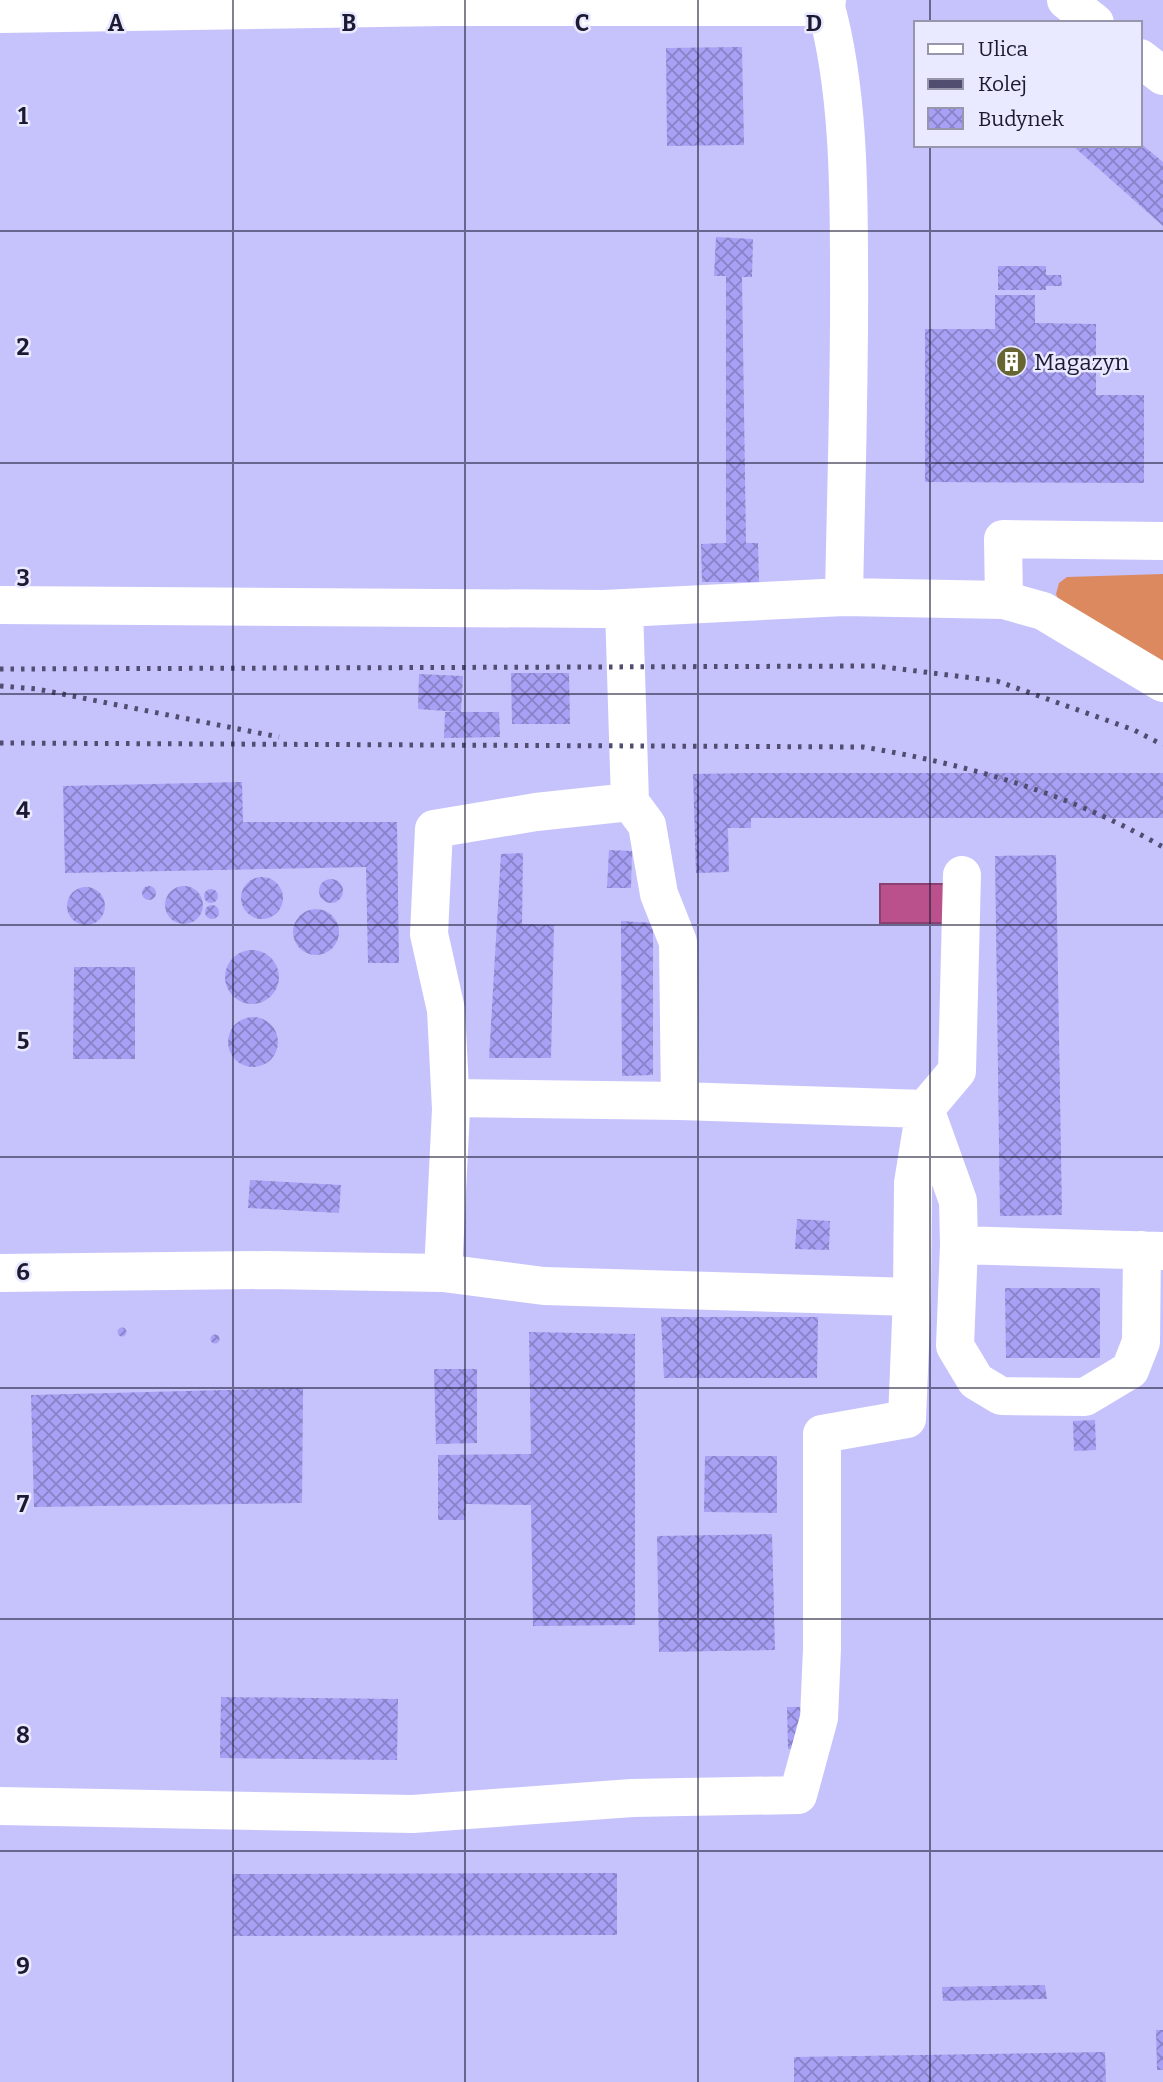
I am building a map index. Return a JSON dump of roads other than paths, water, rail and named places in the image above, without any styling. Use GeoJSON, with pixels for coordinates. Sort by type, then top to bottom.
{"type":"FeatureCollection","features":[{"type":"Feature","properties":{"kind":"lane"},"geometry":{"type":"LineString","coordinates":[[1066,0],[1092,21]]}},
{"type":"Feature","properties":{"kind":"lane"},"geometry":{"type":"LineString","coordinates":[[0,14],[826,3],[836,44],[849,187],[844,597]]}},
{"type":"Feature","properties":{"kind":"lane"},"geometry":{"type":"LineString","coordinates":[[1142,60],[1163,76]]}},
{"type":"Feature","properties":{"kind":"lane"},"geometry":{"type":"LineString","coordinates":[[1004,600],[1003,539],[1163,541]]}},
{"type":"Feature","properties":{"kind":"lane"},"geometry":{"type":"LineString","coordinates":[[0,605],[624,608],[844,597],[1004,600],[1042,611],[1163,683]]}},
{"type":"Feature","properties":{"kind":"lane"},"geometry":{"type":"LineString","coordinates":[[624,608],[630,802],[647,825],[659,894],[678,942],[680,1101]]}},
{"type":"Feature","properties":{"kind":"lane"},"geometry":{"type":"LineString","coordinates":[[443,1273],[451,1098],[446,1010],[429,934],[434,829],[536,811],[630,802]]}},
{"type":"Feature","properties":{"kind":"lane"},"geometry":{"type":"LineString","coordinates":[[0,1806],[414,1814],[632,1798],[798,1795],[819,1718],[822,1649],[822,1434],[907,1419],[914,1183],[926,1109],[957,1071],[962,875]]}},
{"type":"Feature","properties":{"kind":"lane"},"geometry":{"type":"LineString","coordinates":[[451,1098],[680,1101],[926,1109]]}},
{"type":"Feature","properties":{"kind":"lane"},"geometry":{"type":"LineString","coordinates":[[926,1109],[958,1201],[955,1346],[975,1381],[1000,1396],[1085,1397],[1130,1370],[1141,1342],[1152,1250],[959,1245]]}},
{"type":"Feature","properties":{"kind":"lane"},"geometry":{"type":"LineString","coordinates":[[0,1273],[266,1270],[443,1273],[544,1286],[912,1297]]}},
{"type":"Feature","properties":{"kind":"railway"},"geometry":{"type":"LineString","coordinates":[[0,669],[876,666],[997,681],[1134,730],[1163,745]]}},
{"type":"Feature","properties":{"kind":"railway"},"geometry":{"type":"LineString","coordinates":[[0,686],[37,689],[279,737]]}},
{"type":"Feature","properties":{"kind":"railway"},"geometry":{"type":"LineString","coordinates":[[0,743],[863,747],[941,762],[1018,784],[1092,811],[1163,847]]}},
{"type":"Feature","properties":{"kind":"place","name":"Magazyn"},"geometry":{"type":"Point","coordinates":[1011,362]}}]}
